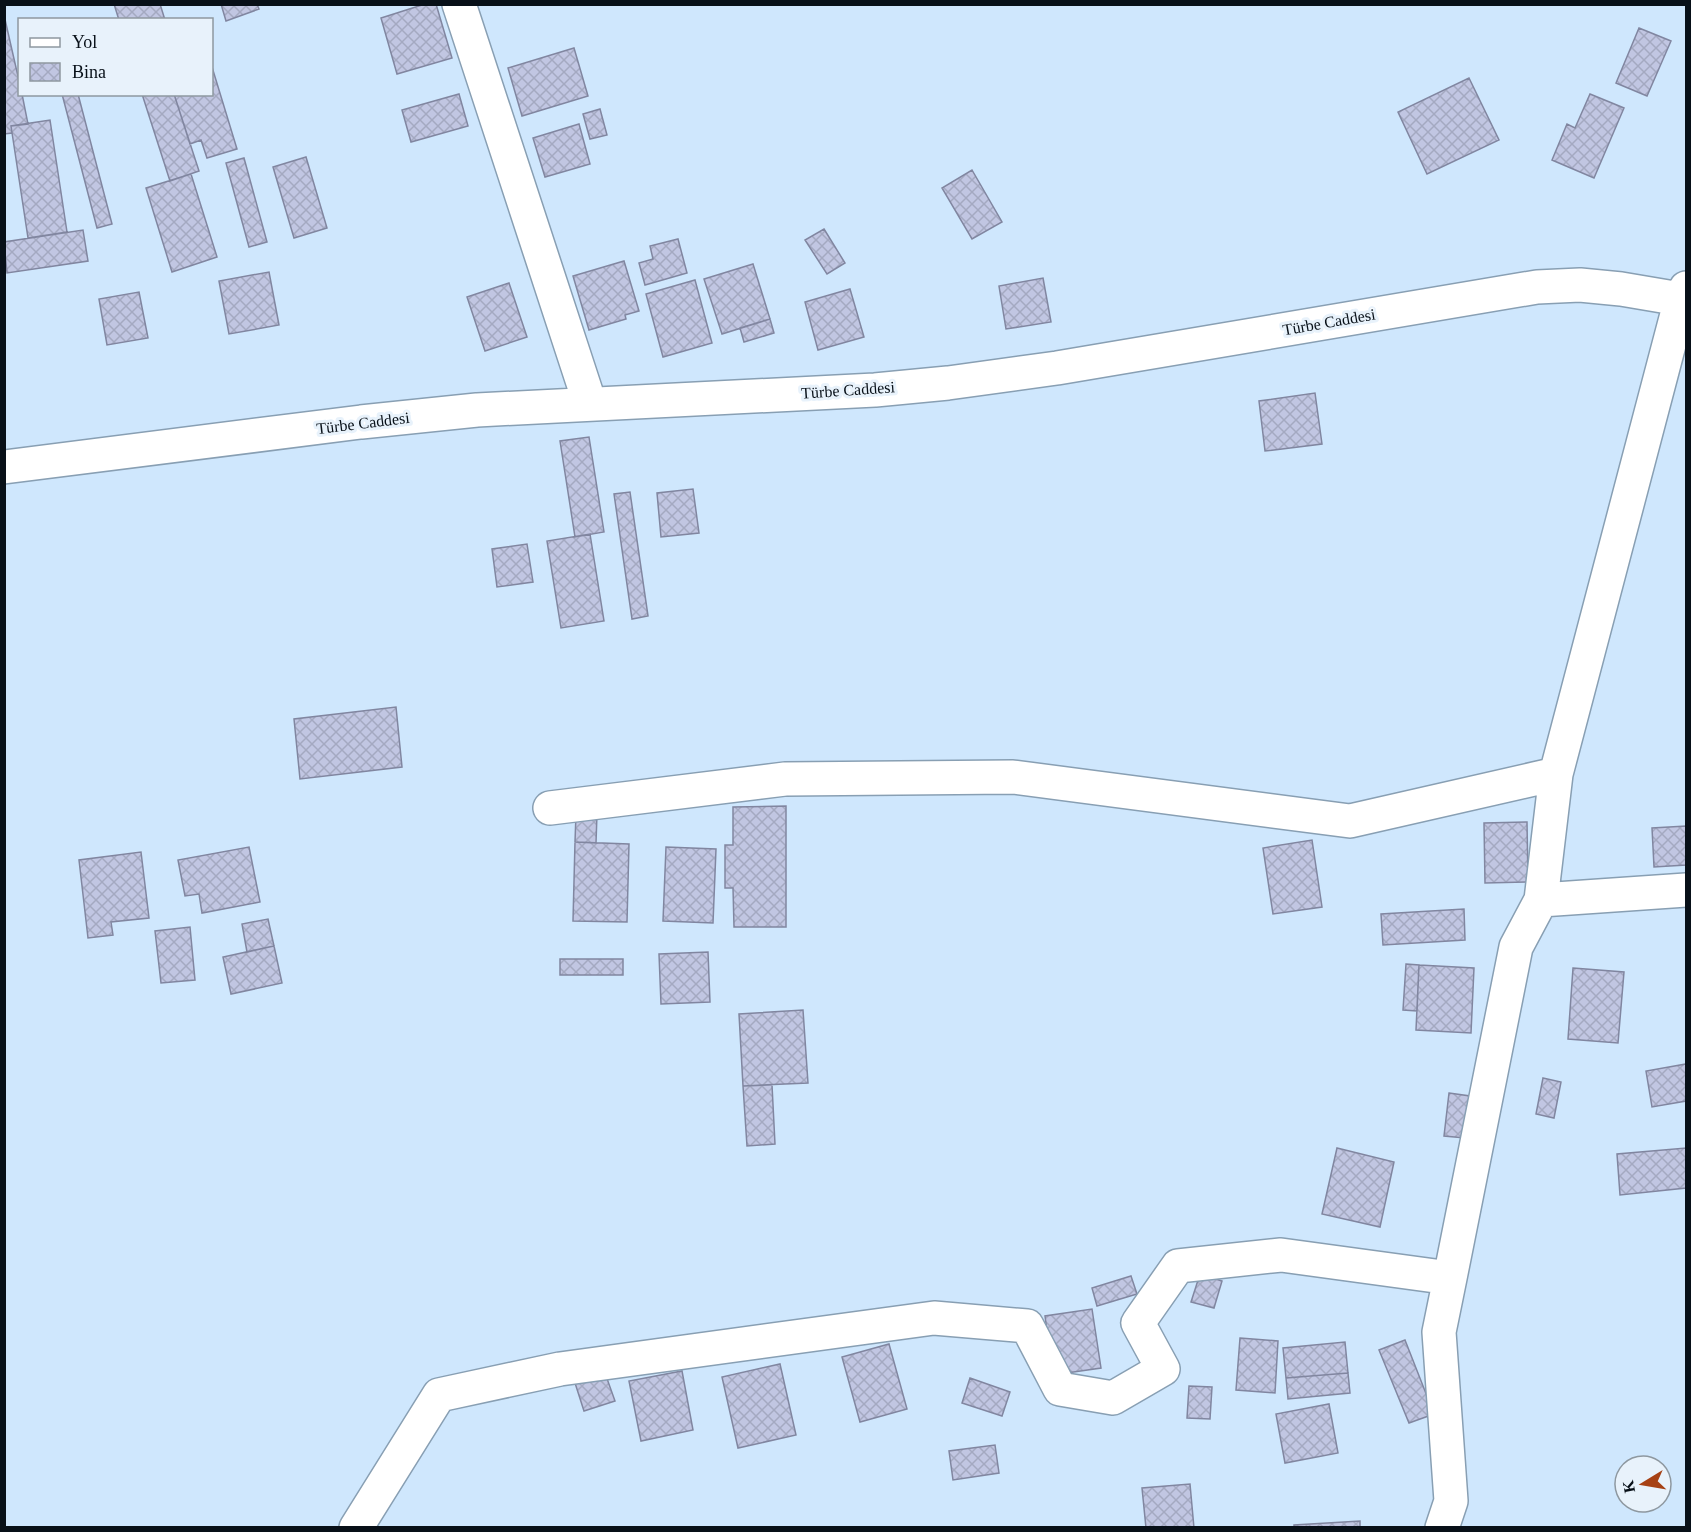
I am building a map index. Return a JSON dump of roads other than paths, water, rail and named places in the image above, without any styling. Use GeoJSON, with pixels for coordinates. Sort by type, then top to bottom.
{"type":"FeatureCollection","features":[{"type":"Feature","properties":{"kind":"street"},"geometry":{"type":"LineString","coordinates":[[459,4],[590,404]]}},
{"type":"Feature","properties":{"kind":"street","name":"Türbe Caddesi"},"geometry":{"type":"LineString","coordinates":[[4,467],[477,410],[875,390],[959,381],[1057,368],[1537,287],[1580,285],[1685,296]]}},
{"type":"Feature","properties":{"kind":"street"},"geometry":{"type":"LineString","coordinates":[[1442,1527],[1450,1501],[1439,1332],[1516,947],[1541,900],[1556,774],[1685,296]]}},
{"type":"Feature","properties":{"kind":"street"},"geometry":{"type":"LineString","coordinates":[[550,808],[785,779],[1013,777],[1350,821],[1556,774]]}},
{"type":"Feature","properties":{"kind":"street"},"geometry":{"type":"LineString","coordinates":[[1541,900],[1686,890]]}},
{"type":"Feature","properties":{"kind":"street"},"geometry":{"type":"LineString","coordinates":[[356,1527],[439,1395],[560,1370],[934,1318],[1027,1326],[1060,1389],[1113,1398],[1163,1369],[1138,1323],[1179,1266],[1281,1255],[1450,1278]]}}]}
